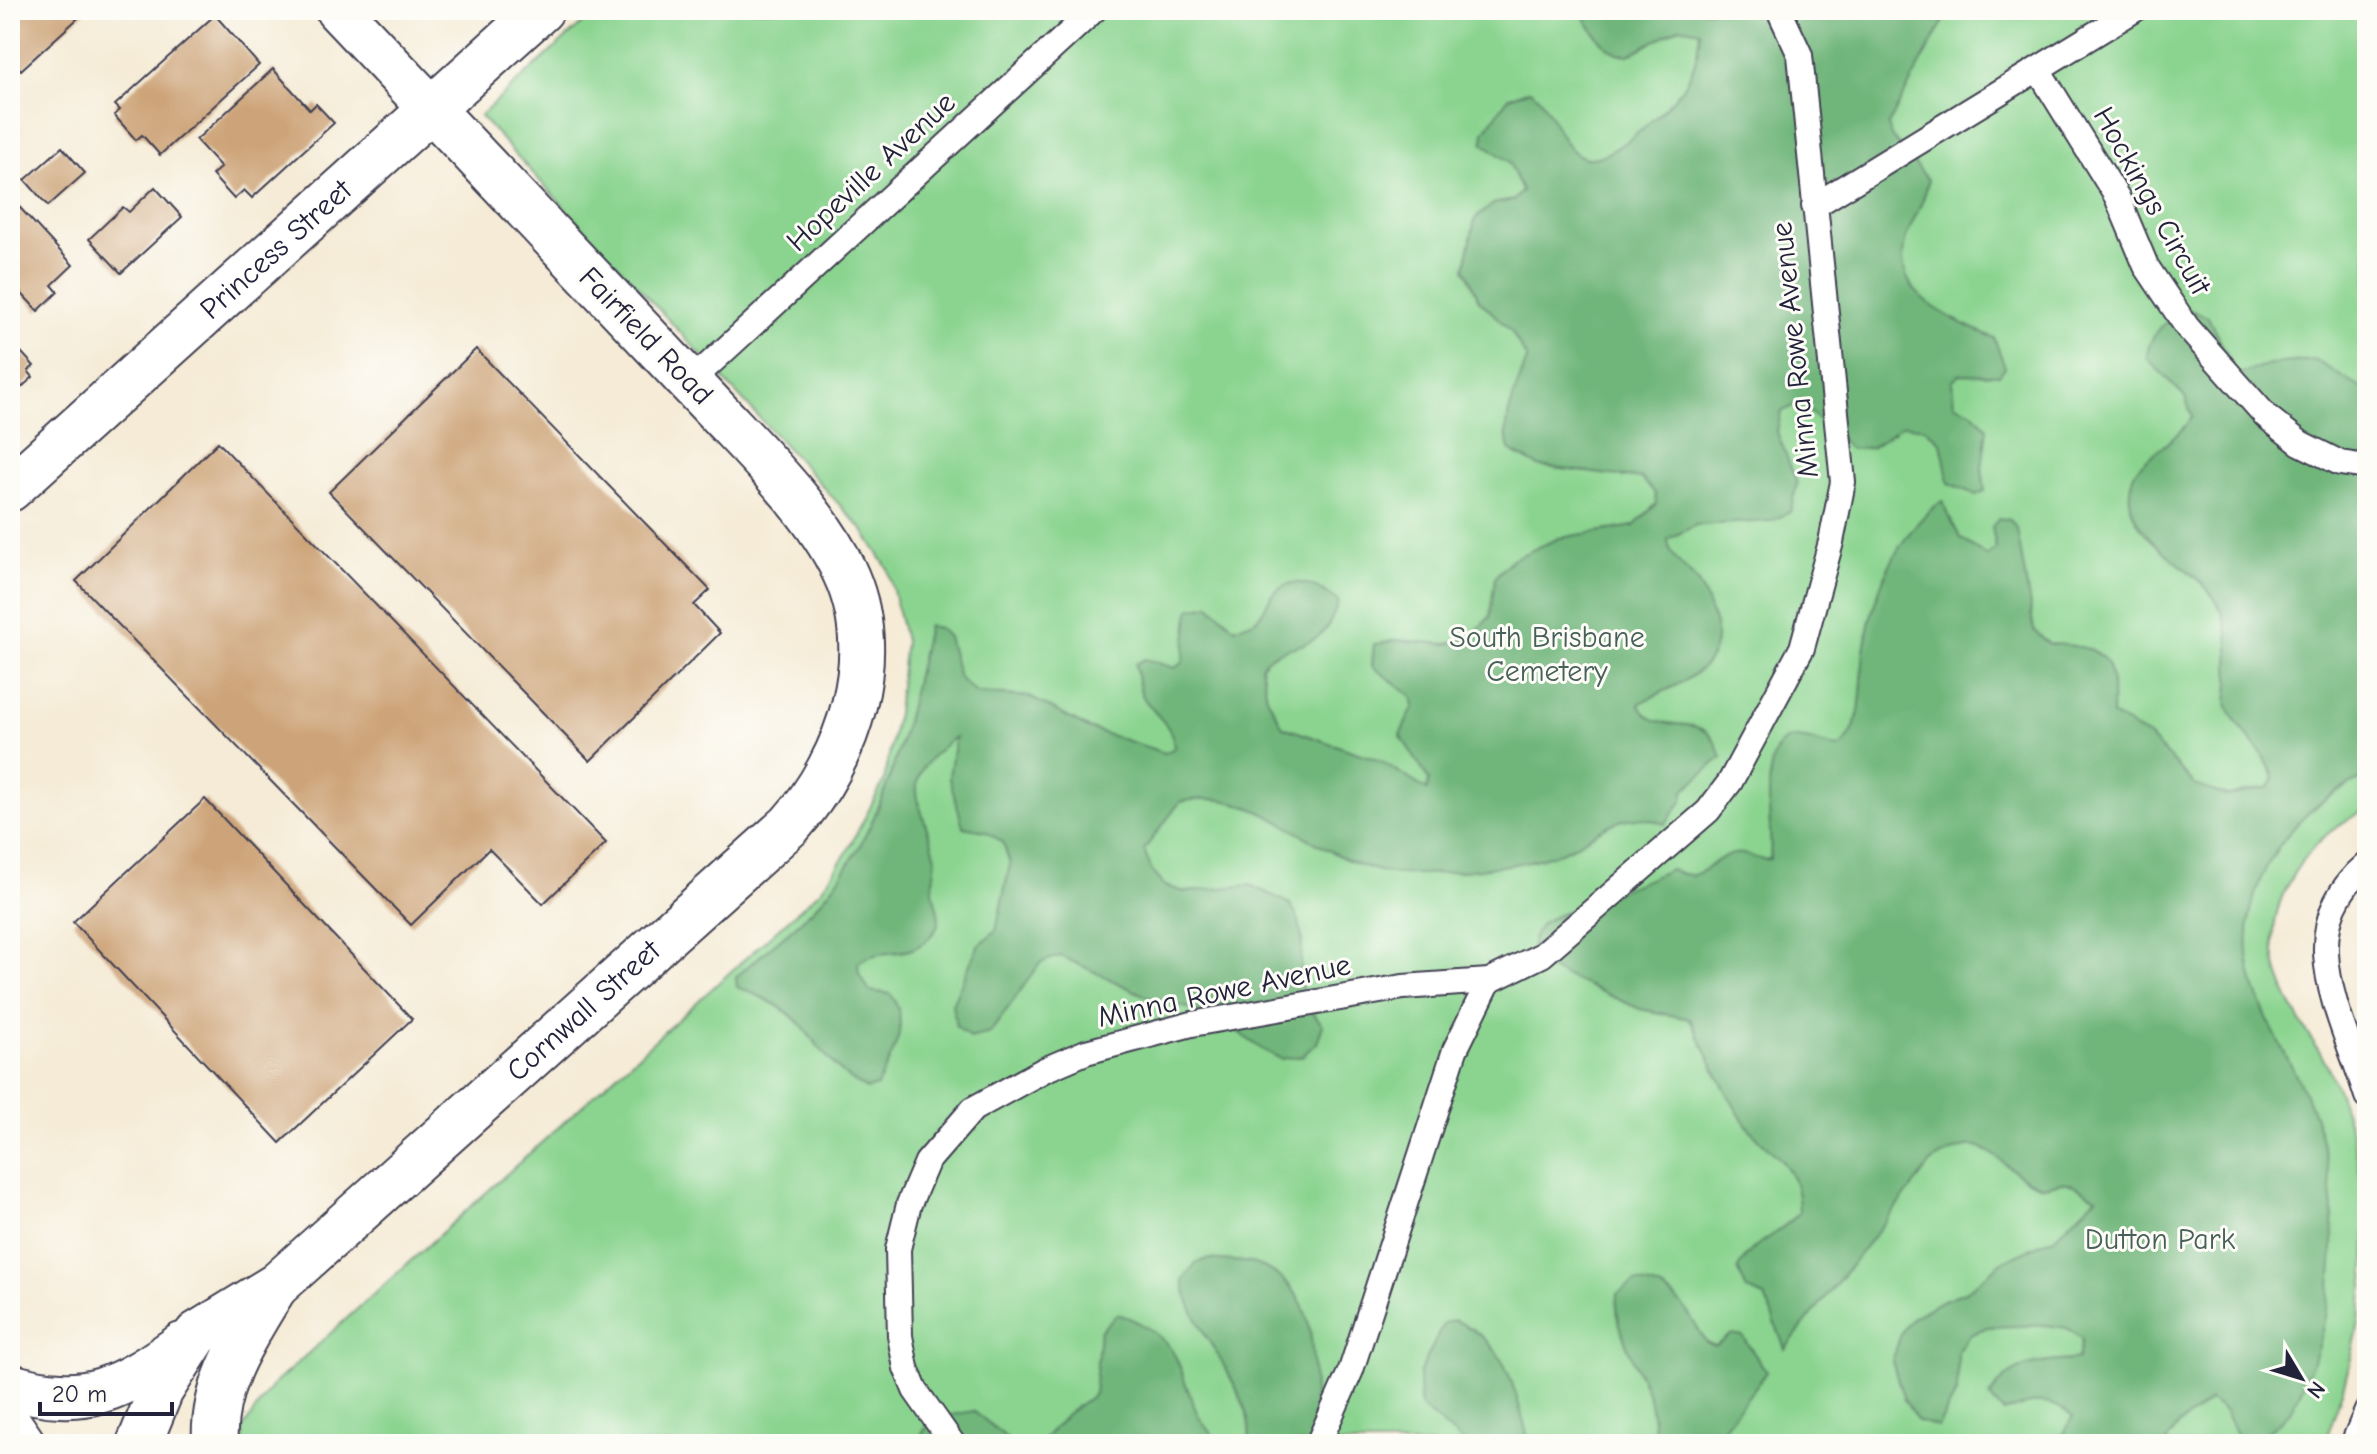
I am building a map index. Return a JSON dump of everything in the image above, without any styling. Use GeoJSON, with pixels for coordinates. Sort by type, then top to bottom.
{"type":"FeatureCollection","features":[{"type":"Feature","properties":{"kind":"main road","name":"Fairfield Road"},"geometry":{"type":"LineString","coordinates":[[338,10],[776,475],[844,571],[856,610],[861,655],[855,708]]}},
{"type":"Feature","properties":{"kind":"main road","name":"Princess Street"},"geometry":{"type":"LineString","coordinates":[[10,489],[541,10]]}},
{"type":"Feature","properties":{"kind":"main road","name":"Cornwall Street"},"geometry":{"type":"LineString","coordinates":[[139,1444],[161,1390],[197,1334],[277,1285],[790,825],[811,801],[827,774],[855,708]]}},
{"type":"Feature","properties":{"kind":"main road","name":"Cornwall Street"},"geometry":{"type":"LineString","coordinates":[[215,1444],[214,1422],[219,1394],[243,1338],[277,1285]]}},
{"type":"Feature","properties":{"kind":"main road"},"geometry":{"type":"LineString","coordinates":[[10,1386],[48,1397],[82,1396],[118,1387],[197,1334]]}},
{"type":"Feature","properties":{"kind":"main road"},"geometry":{"type":"LineString","coordinates":[[10,1425],[23,1444]]}},
{"type":"Feature","properties":{"kind":"lane","name":"Hopeville Avenue"},"geometry":{"type":"LineString","coordinates":[[690,382],[1094,10]]}},
{"type":"Feature","properties":{"kind":"lane","name":"Minna Rowe Avenue"},"geometry":{"type":"LineString","coordinates":[[953,1444],[915,1390],[906,1368],[900,1336],[898,1249],[909,1204],[927,1162],[973,1109],[1044,1070],[1086,1052],[1192,1024],[1403,987],[1489,981],[1542,955],[1567,936],[1708,811],[1730,782],[1802,648],[1831,542],[1843,482],[1800,55],[1779,10]]}},
{"type":"Feature","properties":{"kind":"lane"},"geometry":{"type":"LineString","coordinates":[[1814,206],[2134,10]]}},
{"type":"Feature","properties":{"kind":"lane","name":"Hockings Circuit"},"geometry":{"type":"LineString","coordinates":[[2039,71],[2117,197],[2146,266],[2187,327],[2266,416],[2300,443],[2340,463],[2367,467]]}},
{"type":"Feature","properties":{"kind":"lane"},"geometry":{"type":"LineString","coordinates":[[2367,864],[2338,897],[2324,948],[2331,990],[2367,1096]]}},
{"type":"Feature","properties":{"kind":"lane"},"geometry":{"type":"LineString","coordinates":[[1318,1444],[1351,1370],[1455,1050],[1489,981]]}},
{"type":"Feature","properties":{"kind":"lane"},"geometry":{"type":"LineString","coordinates":[[2353,1444],[2367,1411]]}},
{"type":"Feature","properties":{"kind":"green space","name":"South Brisbane Cemetery"},"geometry":{"type":"Polygon","coordinates":[[[597,10],[2367,10],[2367,810],[2327,834],[2310,851],[2285,891],[2273,936],[2282,984],[2328,1068],[2343,1105],[2354,1144],[2364,1202],[2363,1295],[2352,1355],[2324,1444],[244,1444],[242,1430],[271,1387],[821,890],[847,852],[884,781],[897,713],[905,641],[888,569],[862,529],[480,116],[597,10]]]}},
{"type":"Feature","properties":{"kind":"green space"},"geometry":{"type":"Polygon","coordinates":[[[1580,10],[1942,10],[1942,24],[1888,125],[1891,136],[1928,180],[1906,238],[1903,258],[1906,276],[1928,303],[1994,338],[2005,367],[1999,375],[1960,374],[1952,381],[1954,404],[1973,412],[1987,428],[1982,468],[1985,491],[1976,495],[1949,483],[1941,442],[1924,428],[1903,425],[1871,448],[1851,449],[1800,403],[1781,412],[1777,432],[1797,483],[1790,512],[1771,521],[1696,525],[1668,539],[1674,556],[1698,583],[1704,595],[1716,632],[1715,648],[1697,672],[1639,704],[1653,719],[1691,726],[1709,734],[1722,757],[1684,790],[1683,800],[1665,824],[1632,818],[1618,821],[1568,849],[1537,859],[1471,870],[1405,874],[1362,866],[1263,813],[1237,803],[1210,799],[1180,802],[1144,850],[1151,870],[1165,886],[1185,892],[1250,885],[1289,903],[1299,920],[1302,940],[1300,982],[1309,1009],[1323,1025],[1317,1043],[1302,1056],[1281,1059],[1263,1050],[1213,1014],[1152,999],[1061,956],[1041,962],[990,1033],[970,1038],[956,1026],[952,1004],[978,946],[996,930],[1010,864],[1003,842],[985,831],[963,827],[949,777],[955,737],[925,765],[917,790],[935,854],[933,886],[939,922],[934,932],[915,948],[878,954],[858,963],[859,974],[870,991],[891,994],[900,1018],[897,1041],[877,1086],[867,1089],[856,1083],[830,1061],[794,1018],[771,1002],[737,987],[736,977],[827,894],[866,833],[893,766],[928,626],[939,628],[948,637],[959,678],[976,693],[1030,697],[1088,728],[1165,753],[1174,748],[1173,739],[1142,695],[1135,664],[1145,659],[1175,668],[1183,662],[1190,609],[1210,605],[1235,628],[1258,618],[1273,594],[1283,586],[1308,584],[1338,601],[1322,633],[1312,641],[1280,651],[1261,666],[1267,697],[1283,727],[1381,761],[1427,790],[1429,780],[1400,735],[1414,706],[1412,696],[1372,666],[1374,644],[1398,640],[1447,644],[1468,639],[1490,617],[1495,577],[1512,559],[1559,538],[1634,526],[1656,504],[1655,493],[1642,479],[1538,466],[1509,450],[1508,416],[1527,359],[1511,331],[1479,300],[1465,268],[1475,219],[1493,204],[1514,200],[1522,191],[1509,162],[1483,143],[1484,132],[1509,97],[1530,90],[1545,105],[1574,152],[1594,158],[1625,143],[1657,116],[1682,89],[1691,73],[1700,31],[1680,27],[1629,55],[1620,54],[1606,46],[1580,10]]]}},
{"type":"Feature","properties":{"kind":"green space","name":"Dutton Park"},"geometry":{"type":"Polygon","coordinates":[[[2187,309],[2208,317],[2237,375],[2270,364],[2315,360],[2367,392],[2367,777],[2337,791],[2310,811],[2287,835],[2269,863],[2256,893],[2249,925],[2248,958],[2256,991],[2310,1106],[2326,1157],[2333,1231],[2327,1308],[2306,1379],[2290,1411],[2276,1425],[2247,1444],[2241,1444],[2225,1412],[2210,1400],[2178,1426],[2165,1444],[2039,1444],[2063,1435],[2073,1417],[2048,1403],[2003,1412],[1990,1397],[1998,1385],[2017,1370],[2039,1363],[2078,1359],[2082,1339],[2067,1328],[2046,1325],[1987,1327],[1970,1335],[1958,1351],[1957,1392],[1938,1427],[1918,1421],[1904,1400],[1892,1361],[1901,1334],[1912,1318],[1941,1301],[1965,1292],[2005,1260],[2054,1238],[2097,1197],[2067,1183],[2039,1185],[1980,1148],[1952,1151],[1932,1162],[1785,1349],[1765,1297],[1747,1290],[1738,1269],[1758,1244],[1799,1213],[1798,1194],[1788,1169],[1743,1120],[1690,1019],[1640,1009],[1529,960],[1534,936],[1541,924],[1548,920],[1670,869],[1690,875],[1739,853],[1770,859],[1769,790],[1774,755],[1782,743],[1794,738],[1838,748],[1848,739],[1858,714],[1865,644],[1881,584],[1912,529],[1942,501],[1960,538],[1987,556],[1996,548],[1992,527],[1999,518],[2010,520],[2017,529],[2034,630],[2049,644],[2084,648],[2104,659],[2111,680],[2112,715],[2149,737],[2195,785],[2227,796],[2269,787],[2274,778],[2270,767],[2228,707],[2229,646],[2222,611],[2208,590],[2140,527],[2132,512],[2130,495],[2133,476],[2143,463],[2178,434],[2192,416],[2185,397],[2147,358],[2155,334],[2187,309]]]}},
{"type":"Feature","properties":{"kind":"green space"},"geometry":{"type":"Polygon","coordinates":[[[1208,1259],[1263,1267],[1286,1282],[1300,1300],[1312,1346],[1314,1396],[1323,1444],[1248,1444],[1249,1426],[1244,1406],[1187,1299],[1183,1280],[1196,1263],[1208,1259]]]}},
{"type":"Feature","properties":{"kind":"green space"},"geometry":{"type":"Polygon","coordinates":[[[1635,1282],[1670,1294],[1685,1309],[1706,1342],[1715,1346],[1732,1334],[1742,1336],[1767,1372],[1711,1444],[1656,1444],[1650,1401],[1622,1333],[1617,1307],[1617,1294],[1635,1282]]]}},
{"type":"Feature","properties":{"kind":"green space"},"geometry":{"type":"Polygon","coordinates":[[[1117,1314],[1159,1336],[1172,1350],[1198,1415],[1223,1444],[1039,1444],[1067,1414],[1094,1394],[1100,1331],[1117,1314]]]}},
{"type":"Feature","properties":{"kind":"green space"},"geometry":{"type":"Polygon","coordinates":[[[1454,1320],[1487,1341],[1498,1355],[1514,1388],[1530,1444],[1465,1444],[1420,1406],[1419,1374],[1444,1323],[1454,1320]]]}},
{"type":"Feature","properties":{"kind":"green space"},"geometry":{"type":"Polygon","coordinates":[[[974,1411],[1014,1444],[916,1444],[927,1427],[939,1418],[974,1411]]]}},
{"type":"Feature","properties":{"kind":"building"},"geometry":{"type":"Polygon","coordinates":[[[10,10],[87,10],[21,70],[10,57],[10,10]]]}},
{"type":"Feature","properties":{"kind":"building"},"geometry":{"type":"Polygon","coordinates":[[[215,15],[259,65],[160,155],[142,135],[136,140],[114,115],[120,110],[115,105],[215,15]]]}},
{"type":"Feature","properties":{"kind":"building"},"geometry":{"type":"Polygon","coordinates":[[[273,69],[310,110],[316,104],[334,123],[252,198],[244,190],[234,199],[212,175],[221,167],[196,140],[273,69]]]}},
{"type":"Feature","properties":{"kind":"building"},"geometry":{"type":"Polygon","coordinates":[[[62,147],[85,173],[48,206],[25,180],[62,147]]]}},
{"type":"Feature","properties":{"kind":"building"},"geometry":{"type":"Polygon","coordinates":[[[155,187],[182,217],[121,273],[89,239],[123,207],[129,212],[155,187]]]}},
{"type":"Feature","properties":{"kind":"building"},"geometry":{"type":"Polygon","coordinates":[[[10,197],[73,265],[52,285],[58,292],[38,311],[10,281],[10,197]]]}},
{"type":"Feature","properties":{"kind":"building"},"geometry":{"type":"Polygon","coordinates":[[[10,340],[34,366],[28,371],[33,377],[10,398],[10,340]]]}},
{"type":"Feature","properties":{"kind":"building"},"geometry":{"type":"Polygon","coordinates":[[[476,349],[710,590],[694,605],[720,633],[590,761],[329,492],[476,349]]]}},
{"type":"Feature","properties":{"kind":"building"},"geometry":{"type":"Polygon","coordinates":[[[218,442],[606,843],[543,904],[489,849],[411,925],[76,581],[218,442]]]}},
{"type":"Feature","properties":{"kind":"building"},"geometry":{"type":"Polygon","coordinates":[[[205,799],[412,1019],[280,1143],[73,922],[205,799]]]}}]}
